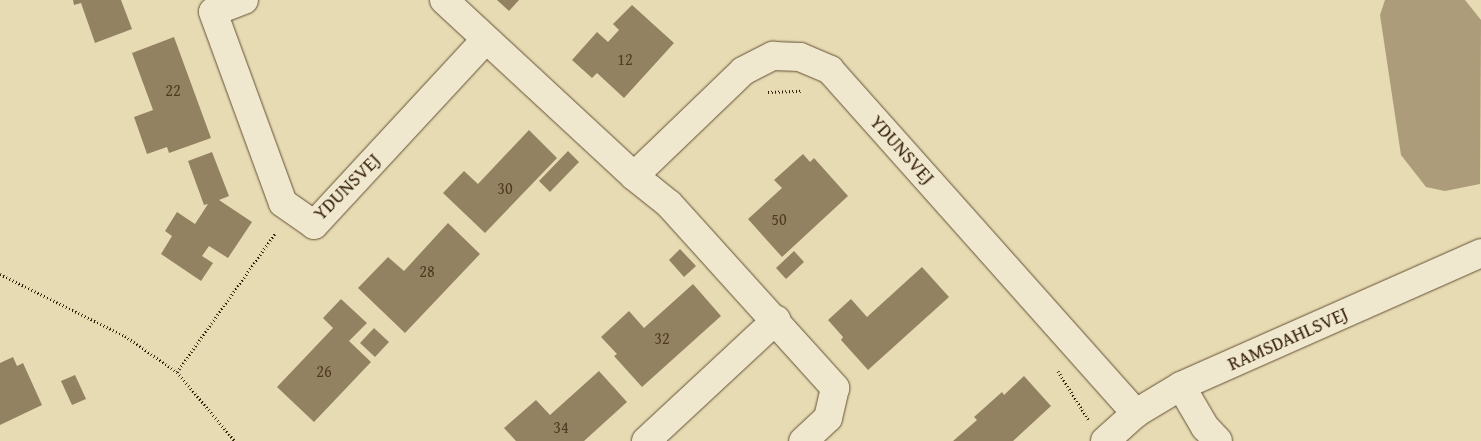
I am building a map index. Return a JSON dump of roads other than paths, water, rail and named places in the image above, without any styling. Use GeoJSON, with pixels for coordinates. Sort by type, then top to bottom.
{"type":"FeatureCollection","features":[{"type":"Feature","properties":{"kind":"street","name":"YDUNSVEJ"},"geometry":{"type":"LineString","coordinates":[[244,0],[213,12],[283,203],[314,225],[486,39]]}},
{"type":"Feature","properties":{"kind":"street"},"geometry":{"type":"LineString","coordinates":[[444,0],[634,176],[669,204],[776,320],[835,388],[828,418],[803,441]]}},
{"type":"Feature","properties":{"kind":"street","name":"YDUNSVEJ"},"geometry":{"type":"LineString","coordinates":[[634,176],[743,71],[773,56],[800,57],[830,70],[1136,413]]}},
{"type":"Feature","properties":{"kind":"street","name":"RAMSDAHLSVEJ"},"geometry":{"type":"LineString","coordinates":[[1105,441],[1136,413],[1181,386],[1481,253]]}},
{"type":"Feature","properties":{"kind":"street"},"geometry":{"type":"LineString","coordinates":[[646,441],[776,320]]}},
{"type":"Feature","properties":{"kind":"street"},"geometry":{"type":"LineString","coordinates":[[1181,386],[1201,420],[1218,441]]}}]}
